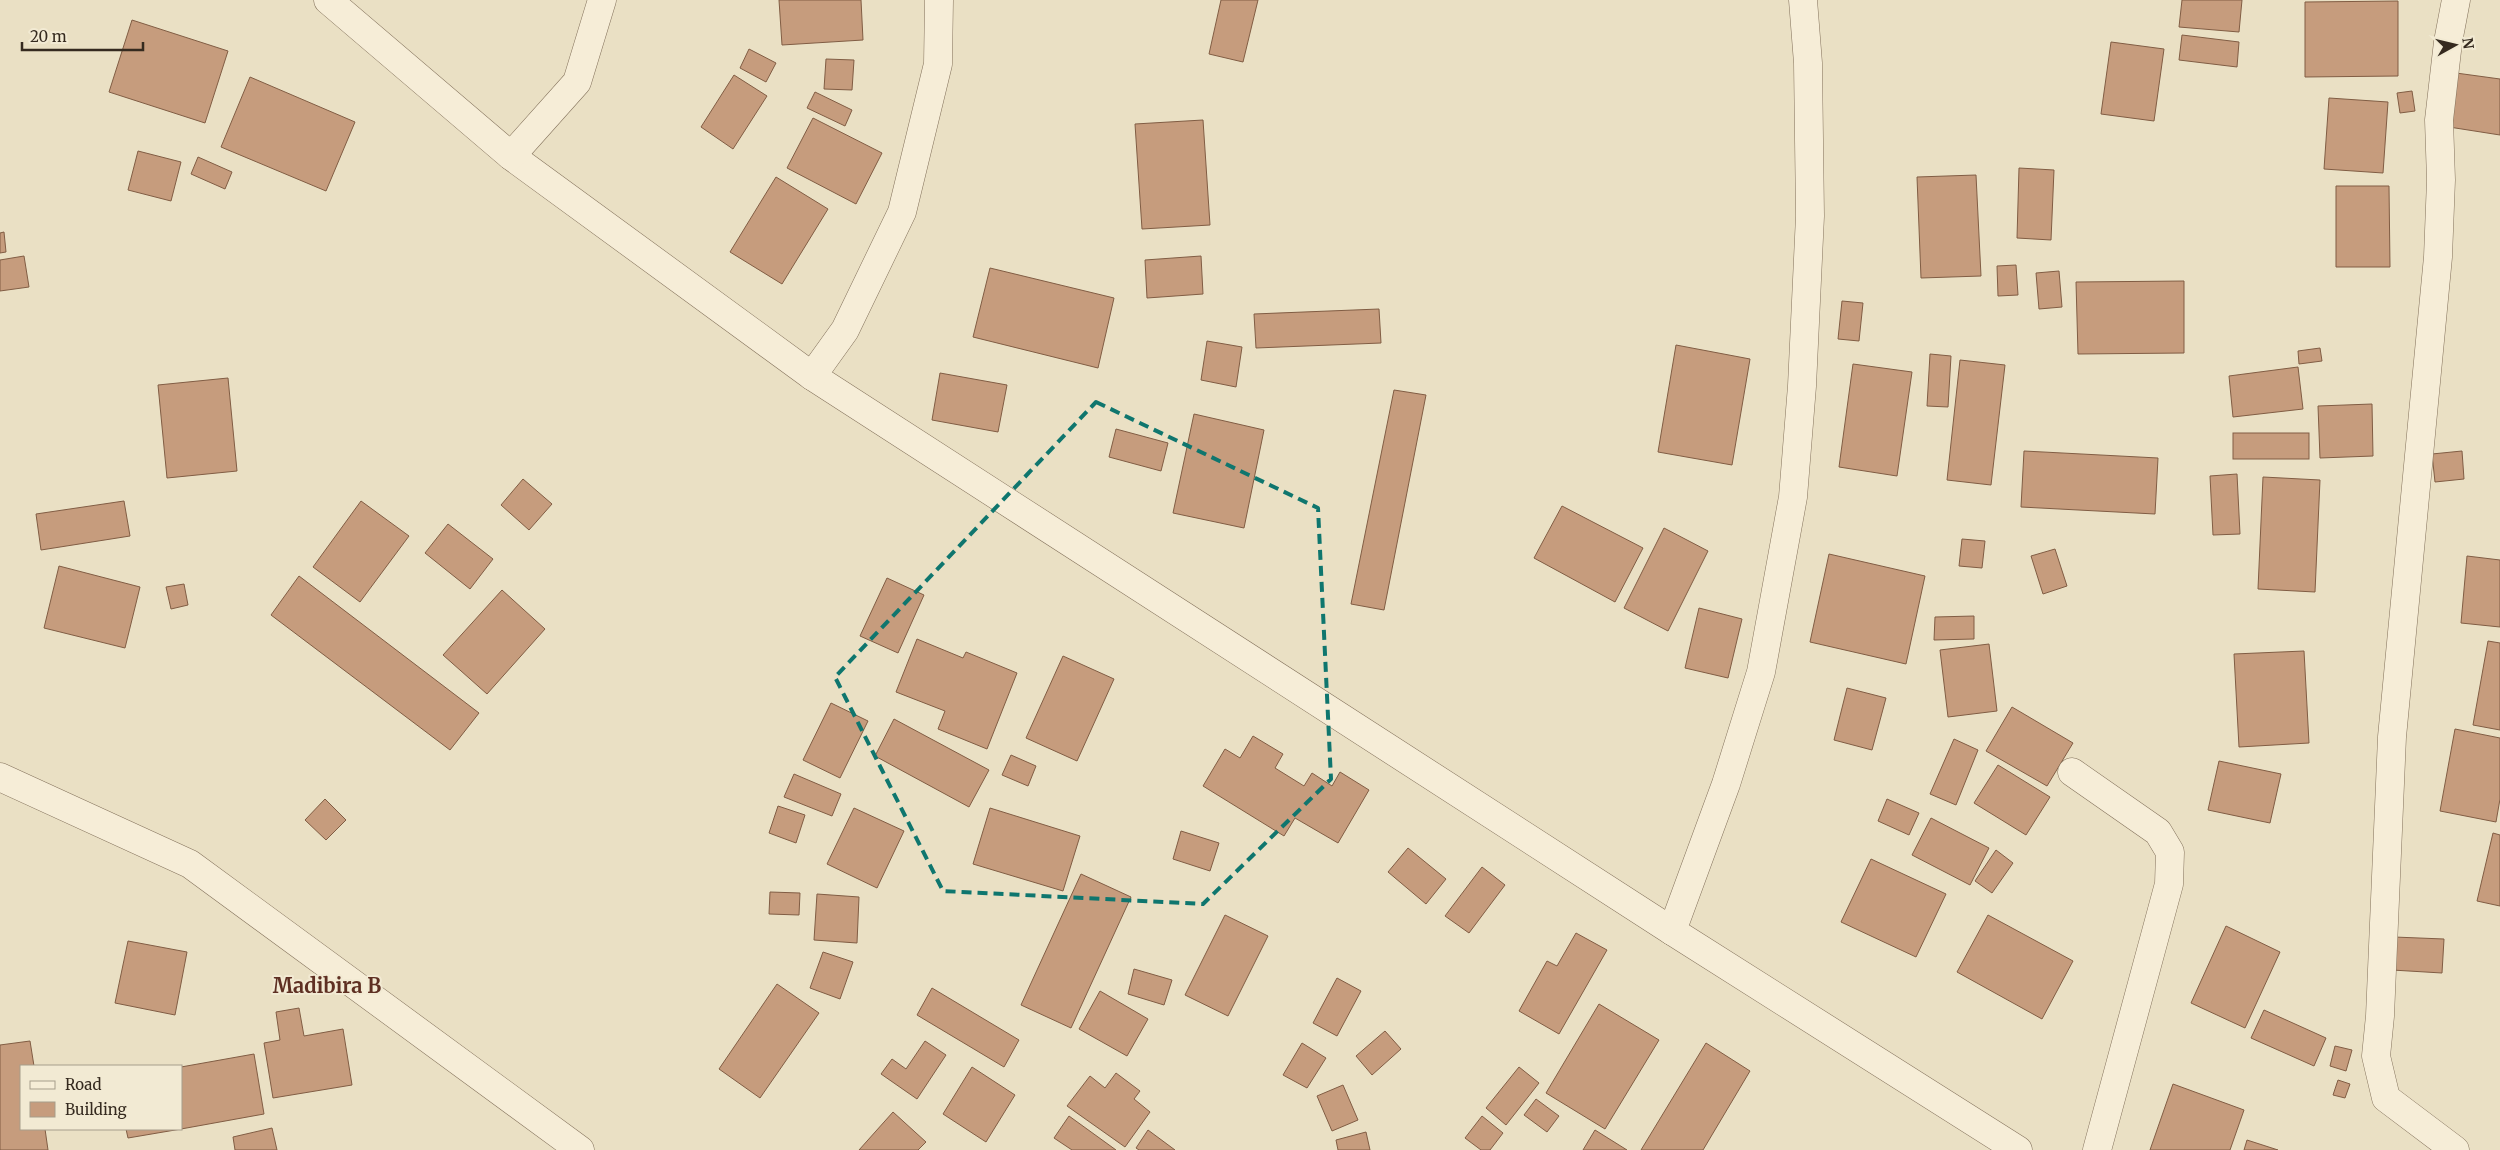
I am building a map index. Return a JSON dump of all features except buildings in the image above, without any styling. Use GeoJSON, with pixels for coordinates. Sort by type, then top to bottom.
{"type":"FeatureCollection","features":[{"type":"Feature","properties":{"kind":"street"},"geometry":{"type":"LineString","coordinates":[[328,0],[511,156],[812,376],[1672,931],[2018,1150]]}},
{"type":"Feature","properties":{"kind":"street"},"geometry":{"type":"LineString","coordinates":[[511,156],[577,82],[602,0]]}},
{"type":"Feature","properties":{"kind":"street"},"geometry":{"type":"LineString","coordinates":[[812,376],[845,330],[902,212],[938,64],[939,0]]}},
{"type":"Feature","properties":{"kind":"street"},"geometry":{"type":"LineString","coordinates":[[1672,931],[1726,784],[1762,672],[1793,497],[1802,386],[1810,216],[1808,63],[1803,0]]}},
{"type":"Feature","properties":{"kind":"street"},"geometry":{"type":"LineString","coordinates":[[2455,1150],[2386,1098],[2376,1056],[2380,1016],[2392,737],[2438,257],[2441,180],[2439,120],[2448,42],[2456,0]]}},
{"type":"Feature","properties":{"kind":"street"},"geometry":{"type":"LineString","coordinates":[[2072,772],[2158,832],[2170,852],[2169,884],[2097,1150]]}},
{"type":"Feature","properties":{"kind":"street"},"geometry":{"type":"LineString","coordinates":[[0,777],[190,864],[580,1150]]}},
{"type":"Feature","properties":{"kind":"highlighted area"},"geometry":{"type":"Polygon","coordinates":[[[1096,402],[1318,508],[1331,779],[1203,904],[943,891],[835,677],[1096,402]]]}},
{"type":"Feature","properties":{"kind":"district","name":"Madibira B"},"geometry":{"type":"Point","coordinates":[327,986]}}]}
